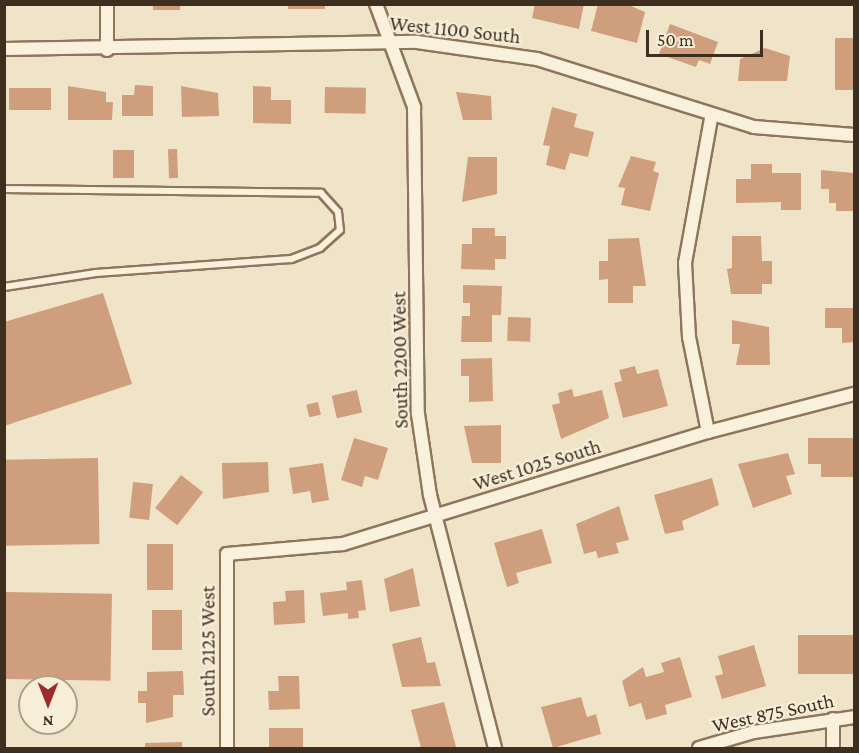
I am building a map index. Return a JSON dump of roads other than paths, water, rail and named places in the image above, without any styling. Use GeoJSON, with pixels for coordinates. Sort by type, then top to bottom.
{"type":"FeatureCollection","features":[{"type":"Feature","properties":{"kind":"street"},"geometry":{"type":"LineString","coordinates":[[107,4],[107,50]]}},
{"type":"Feature","properties":{"kind":"street","name":"South 2200 West"},"geometry":{"type":"LineString","coordinates":[[376,4],[392,42],[414,108],[418,414],[436,517],[495,748]]}},
{"type":"Feature","properties":{"kind":"street","name":"West 1100 South"},"geometry":{"type":"LineString","coordinates":[[4,49],[107,50],[392,42],[537,59],[711,118],[855,135]]}},
{"type":"Feature","properties":{"kind":"street"},"geometry":{"type":"LineString","coordinates":[[708,432],[689,337],[685,263],[711,118]]}},
{"type":"Feature","properties":{"kind":"street","name":"West 1025 South"},"geometry":{"type":"LineString","coordinates":[[227,554],[343,544],[708,432],[855,394]]}},
{"type":"Feature","properties":{"kind":"street","name":"South 2125 West"},"geometry":{"type":"LineString","coordinates":[[226,748],[227,554]]}},
{"type":"Feature","properties":{"kind":"street","name":"West 875 South"},"geometry":{"type":"LineString","coordinates":[[699,748],[833,719],[855,717]]}},
{"type":"Feature","properties":{"kind":"street"},"geometry":{"type":"LineString","coordinates":[[833,719],[833,748]]}},
{"type":"Feature","properties":{"kind":"lane"},"geometry":{"type":"LineString","coordinates":[[4,189],[321,193],[339,212],[340,230],[321,248],[291,260],[96,273],[4,287]]}}]}
